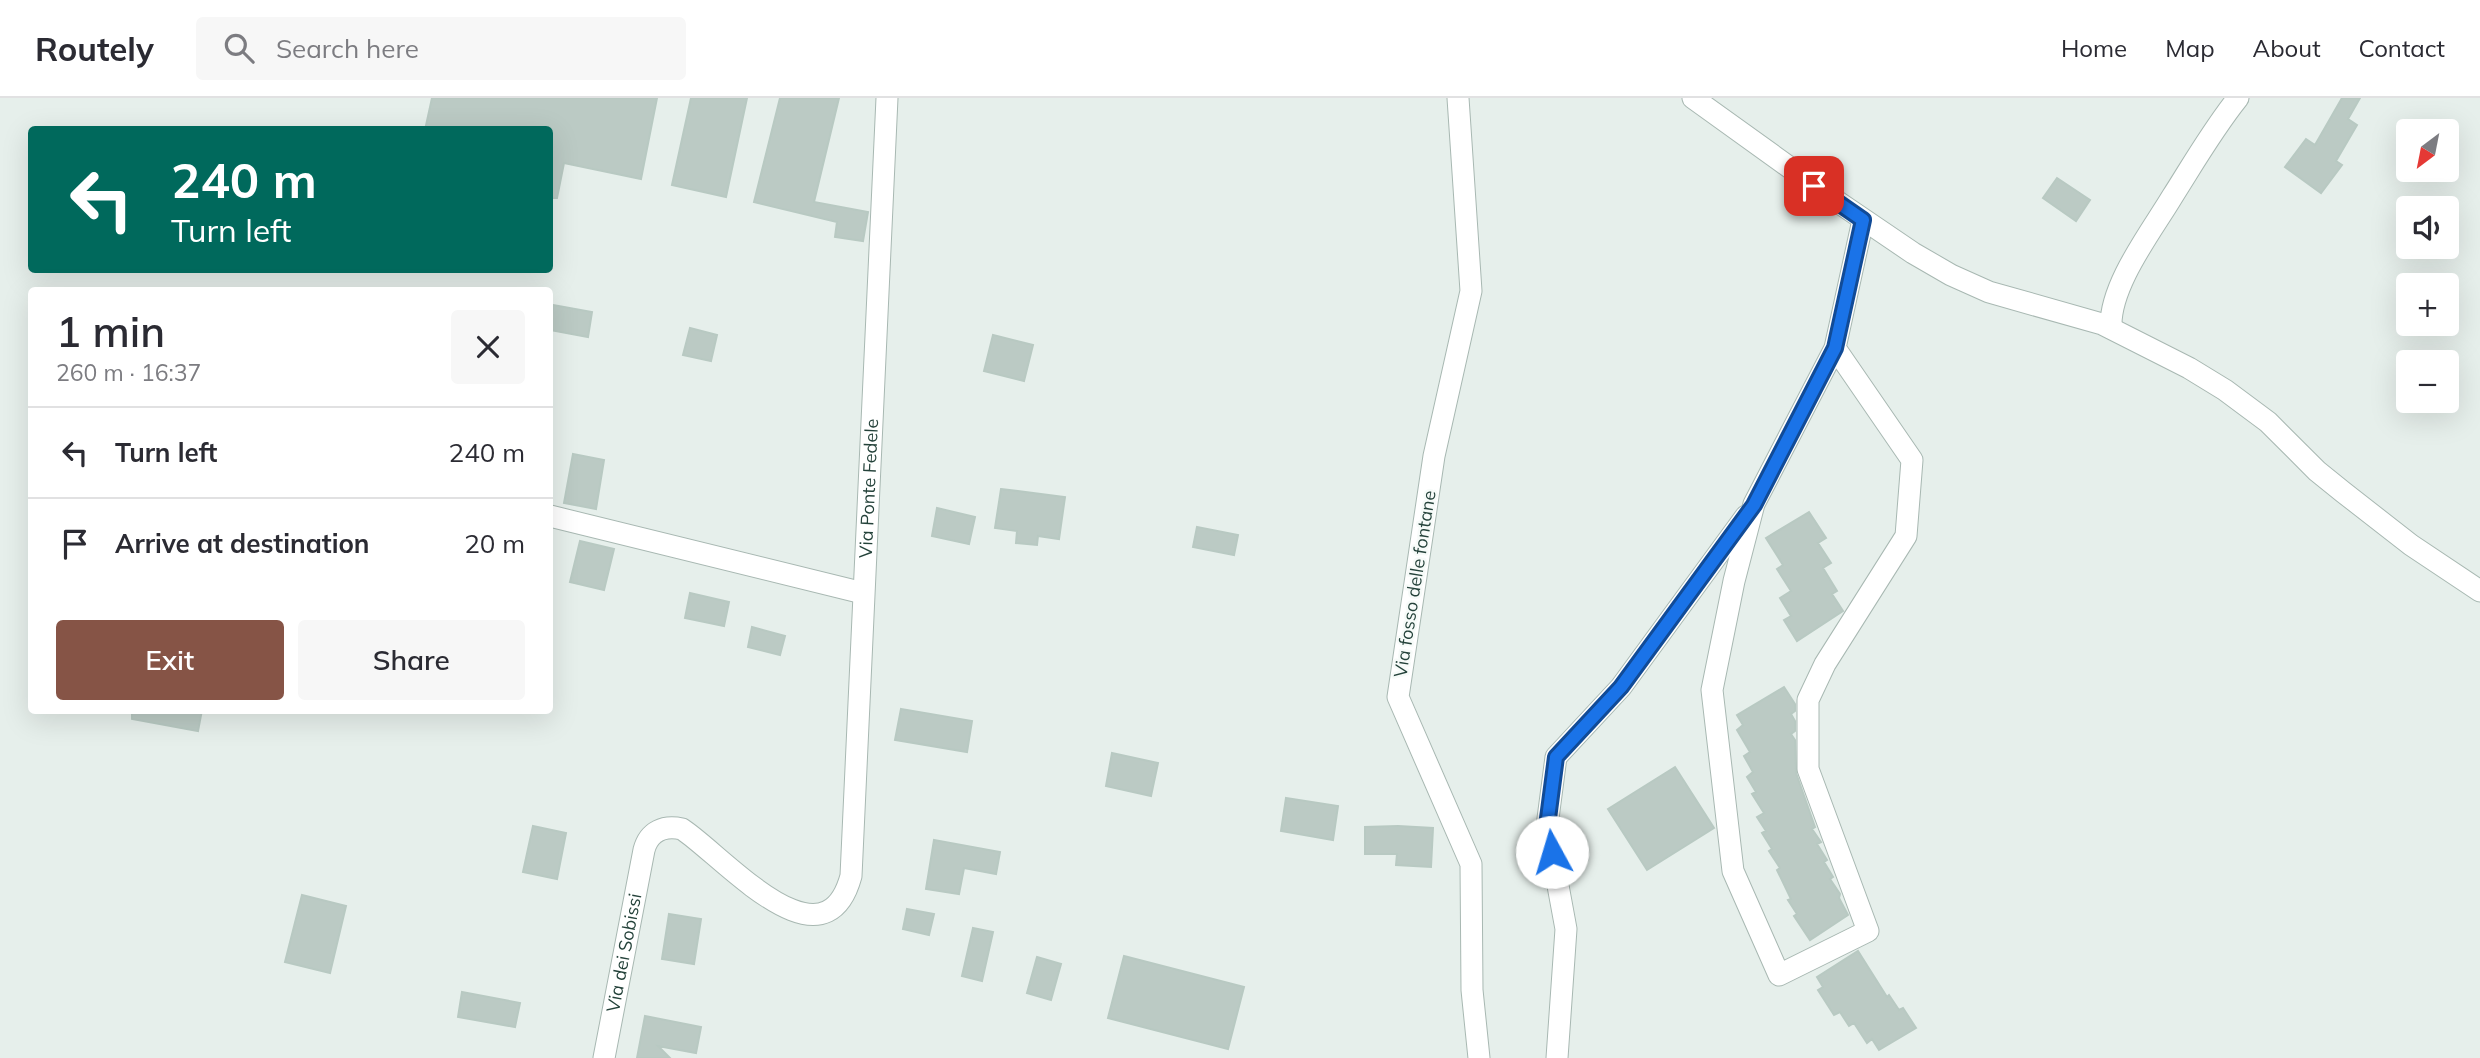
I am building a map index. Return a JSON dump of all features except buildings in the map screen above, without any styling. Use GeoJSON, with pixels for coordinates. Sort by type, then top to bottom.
{"type":"FeatureCollection","features":[{"type":"Feature","properties":{"kind":"street","name":"Via Ponte Fedele"},"geometry":{"type":"LineString","coordinates":[[644,850],[650,837],[657,831],[671,827],[682,829],[775,902],[792,912],[806,916],[821,914],[840,901],[847,889],[851,876],[887,98]]}},
{"type":"Feature","properties":{"kind":"street","name":"Via fosso delle fontane"},"geometry":{"type":"LineString","coordinates":[[1458,98],[1471,291],[1434,456],[1398,697],[1471,864],[1472,990],[1479,1058]]}},
{"type":"Feature","properties":{"kind":"street"},"geometry":{"type":"LineString","coordinates":[[1693,98],[1863,220],[1913,253],[1971,285],[2025,303],[2085,318],[2110,328],[2225,390],[2277,430],[2308,463],[2334,485],[2411,545],[2480,591]]}},
{"type":"Feature","properties":{"kind":"street"},"geometry":{"type":"LineString","coordinates":[[2110,328],[2112,308],[2136,256],[2221,119],[2238,98]]}},
{"type":"Feature","properties":{"kind":"street"},"geometry":{"type":"LineString","coordinates":[[1557,1058],[1566,929],[1547,826],[1556,757],[1621,687],[1754,505],[1835,348],[1863,220]]}},
{"type":"Feature","properties":{"kind":"street"},"geometry":{"type":"LineString","coordinates":[[1754,505],[1734,580],[1712,690],[1733,871],[1779,975],[1868,931],[1808,769],[1808,700],[1825,664],[1906,536],[1912,460],[1835,348]]}},
{"type":"Feature","properties":{"kind":"street"},"geometry":{"type":"LineString","coordinates":[[553,517],[863,593]]}},
{"type":"Feature","properties":{"kind":"street","name":"Via dei Sobissi"},"geometry":{"type":"LineString","coordinates":[[604,1058],[644,850]]}},
{"type":"Feature","properties":{"kind":"route"},"geometry":{"type":"LineString","coordinates":[[1552,852],[1547,826],[1556,757],[1621,687],[1754,505],[1835,348],[1863,220],[1814,186]]}}]}
